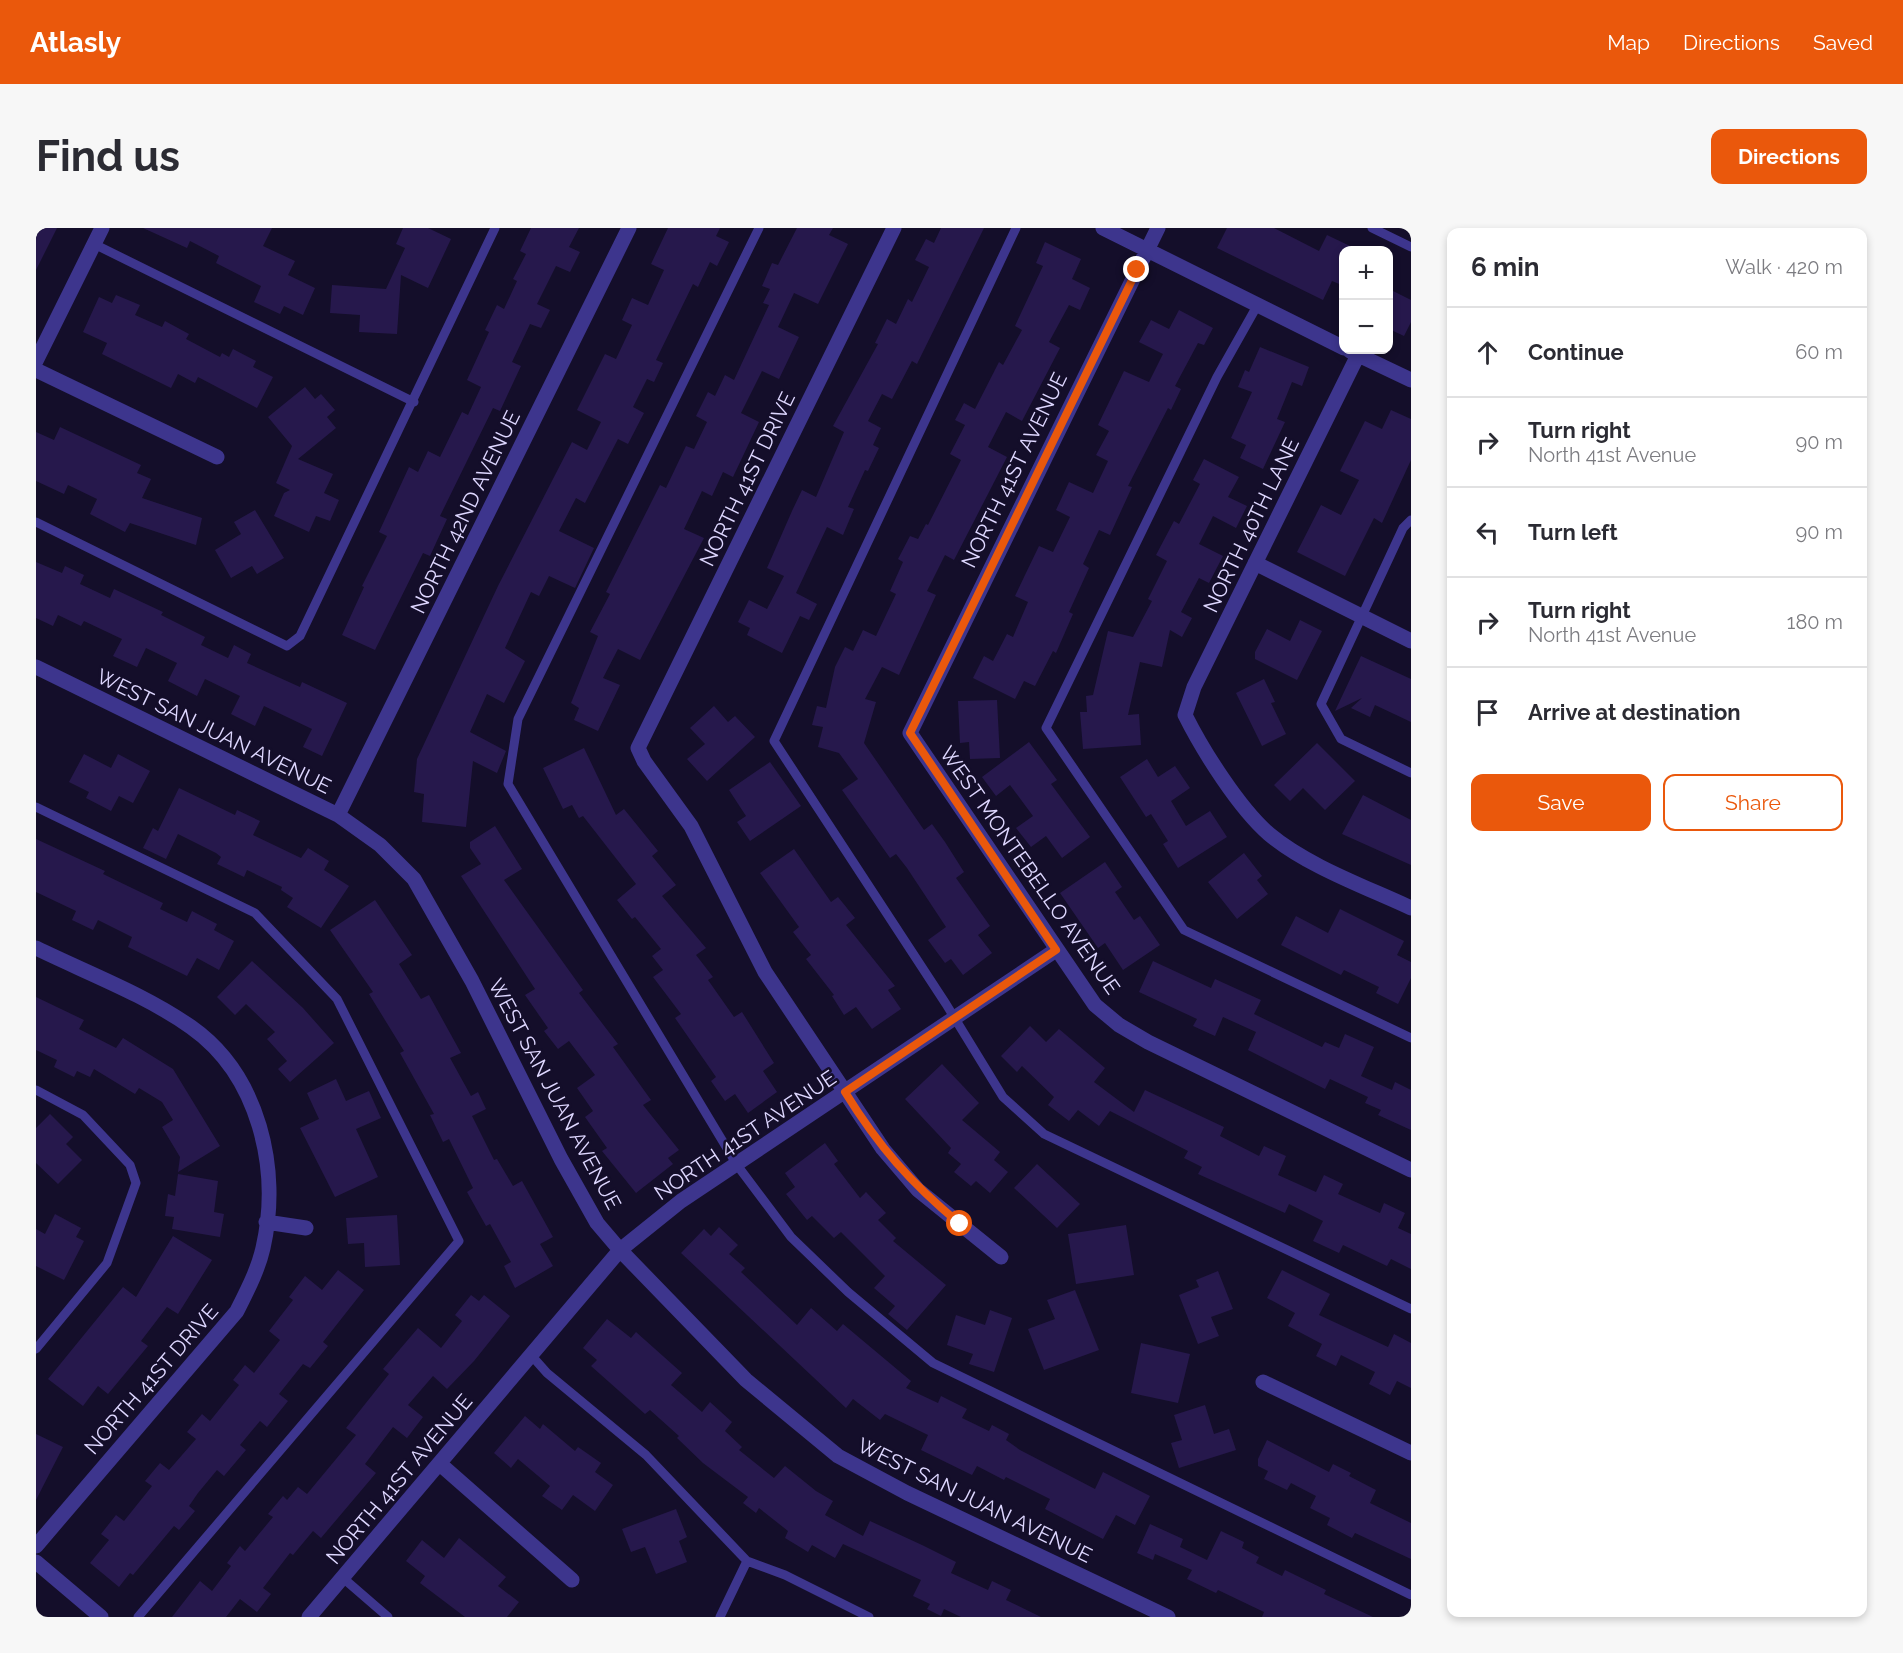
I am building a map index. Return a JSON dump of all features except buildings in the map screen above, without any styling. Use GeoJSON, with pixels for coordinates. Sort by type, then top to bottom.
{"type":"FeatureCollection","features":[{"type":"Feature","properties":{"kind":"street"},"geometry":{"type":"LineString","coordinates":[[36,361],[102,228]]}},
{"type":"Feature","properties":{"kind":"street","name":"NORTH 42ND AVENUE"},"geometry":{"type":"LineString","coordinates":[[338,815],[629,228]]}},
{"type":"Feature","properties":{"kind":"street","name":"NORTH 41ST DRIVE"},"geometry":{"type":"LineString","coordinates":[[845,1092],[765,972],[691,826],[644,761],[639,748],[894,228]]}},
{"type":"Feature","properties":{"kind":"street"},"geometry":{"type":"LineString","coordinates":[[1103,228],[1339,346]]}},
{"type":"Feature","properties":{"kind":"street","name":"NORTH 41ST AVENUE"},"geometry":{"type":"LineString","coordinates":[[910,733],[1158,228]]}},
{"type":"Feature","properties":{"kind":"street","name":"NORTH 40TH LANE"},"geometry":{"type":"LineString","coordinates":[[1348,354],[1255,564],[1194,687],[1185,715],[1194,733],[1247,811],[1269,834],[1293,851],[1411,908]]}},
{"type":"Feature","properties":{"kind":"street"},"geometry":{"type":"LineString","coordinates":[[1355,354],[1411,380]]}},
{"type":"Feature","properties":{"kind":"street"},"geometry":{"type":"LineString","coordinates":[[36,370],[217,457]]}},
{"type":"Feature","properties":{"kind":"street"},"geometry":{"type":"LineString","coordinates":[[1255,564],[1411,641]]}},
{"type":"Feature","properties":{"kind":"street","name":"WEST SAN JUAN AVENUE"},"geometry":{"type":"LineString","coordinates":[[36,667],[338,815],[380,845],[414,879],[472,981],[561,1159],[597,1223],[620,1250],[746,1380],[838,1456],[907,1493],[1168,1617]]}},
{"type":"Feature","properties":{"kind":"street","name":"WEST MONTEBELLO AVENUE"},"geometry":{"type":"LineString","coordinates":[[910,733],[1095,1005],[1119,1025],[1148,1042],[1411,1170]]}},
{"type":"Feature","properties":{"kind":"street","name":"NORTH 41ST DRIVE"},"geometry":{"type":"LineString","coordinates":[[36,948],[158,1007],[200,1035],[226,1059],[241,1084],[262,1131],[269,1158],[270,1186],[263,1248],[252,1281],[237,1311],[36,1546]]}},
{"type":"Feature","properties":{"kind":"street","name":"NORTH 41ST AVENUE"},"geometry":{"type":"LineString","coordinates":[[309,1617],[620,1250],[681,1200],[737,1165],[1056,950]]}},
{"type":"Feature","properties":{"kind":"street"},"geometry":{"type":"LineString","coordinates":[[845,1092],[883,1149],[918,1190],[1000,1257]]}},
{"type":"Feature","properties":{"kind":"street"},"geometry":{"type":"LineString","coordinates":[[266,1222],[306,1228]]}},
{"type":"Feature","properties":{"kind":"street"},"geometry":{"type":"LineString","coordinates":[[1263,1382],[1411,1453]]}},
{"type":"Feature","properties":{"kind":"street"},"geometry":{"type":"LineString","coordinates":[[440,1464],[572,1580]]}},
{"type":"Feature","properties":{"kind":"street"},"geometry":{"type":"LineString","coordinates":[[36,1562],[101,1617]]}},
{"type":"Feature","properties":{"kind":"lane"},"geometry":{"type":"LineString","coordinates":[[36,522],[287,646],[300,636],[414,402],[495,228]]}},
{"type":"Feature","properties":{"kind":"lane"},"geometry":{"type":"LineString","coordinates":[[759,228],[518,719],[508,784],[737,1165],[791,1237],[848,1292],[933,1363],[1411,1595]]}},
{"type":"Feature","properties":{"kind":"lane"},"geometry":{"type":"LineString","coordinates":[[1016,228],[774,741],[954,1017],[1003,1097],[1044,1134],[1411,1309]]}},
{"type":"Feature","properties":{"kind":"lane"},"geometry":{"type":"LineString","coordinates":[[1372,228],[1411,247]]}},
{"type":"Feature","properties":{"kind":"lane"},"geometry":{"type":"LineString","coordinates":[[94,244],[414,402]]}},
{"type":"Feature","properties":{"kind":"lane"},"geometry":{"type":"LineString","coordinates":[[1257,306],[1217,377],[1046,728],[1184,930],[1411,1038]]}},
{"type":"Feature","properties":{"kind":"lane"},"geometry":{"type":"LineString","coordinates":[[1411,520],[1403,528],[1321,704],[1341,739],[1411,773]]}},
{"type":"Feature","properties":{"kind":"lane"},"geometry":{"type":"LineString","coordinates":[[36,807],[255,913],[337,999],[459,1241],[138,1617]]}},
{"type":"Feature","properties":{"kind":"lane"},"geometry":{"type":"LineString","coordinates":[[36,1090],[83,1115],[130,1165],[136,1183],[107,1263],[36,1349]]}},
{"type":"Feature","properties":{"kind":"lane"},"geometry":{"type":"LineString","coordinates":[[531,1355],[547,1373],[646,1455],[747,1561],[785,1575],[869,1617]]}},
{"type":"Feature","properties":{"kind":"lane"},"geometry":{"type":"LineString","coordinates":[[720,1617],[747,1561]]}},
{"type":"Feature","properties":{"kind":"lane"},"geometry":{"type":"LineString","coordinates":[[343,1578],[388,1617]]}},
{"type":"Feature","properties":{"kind":"route"},"geometry":{"type":"LineString","coordinates":[[960,1224],[918,1190],[883,1149],[845,1092],[1056,950],[910,733],[922,703],[1137,270]]}}]}
